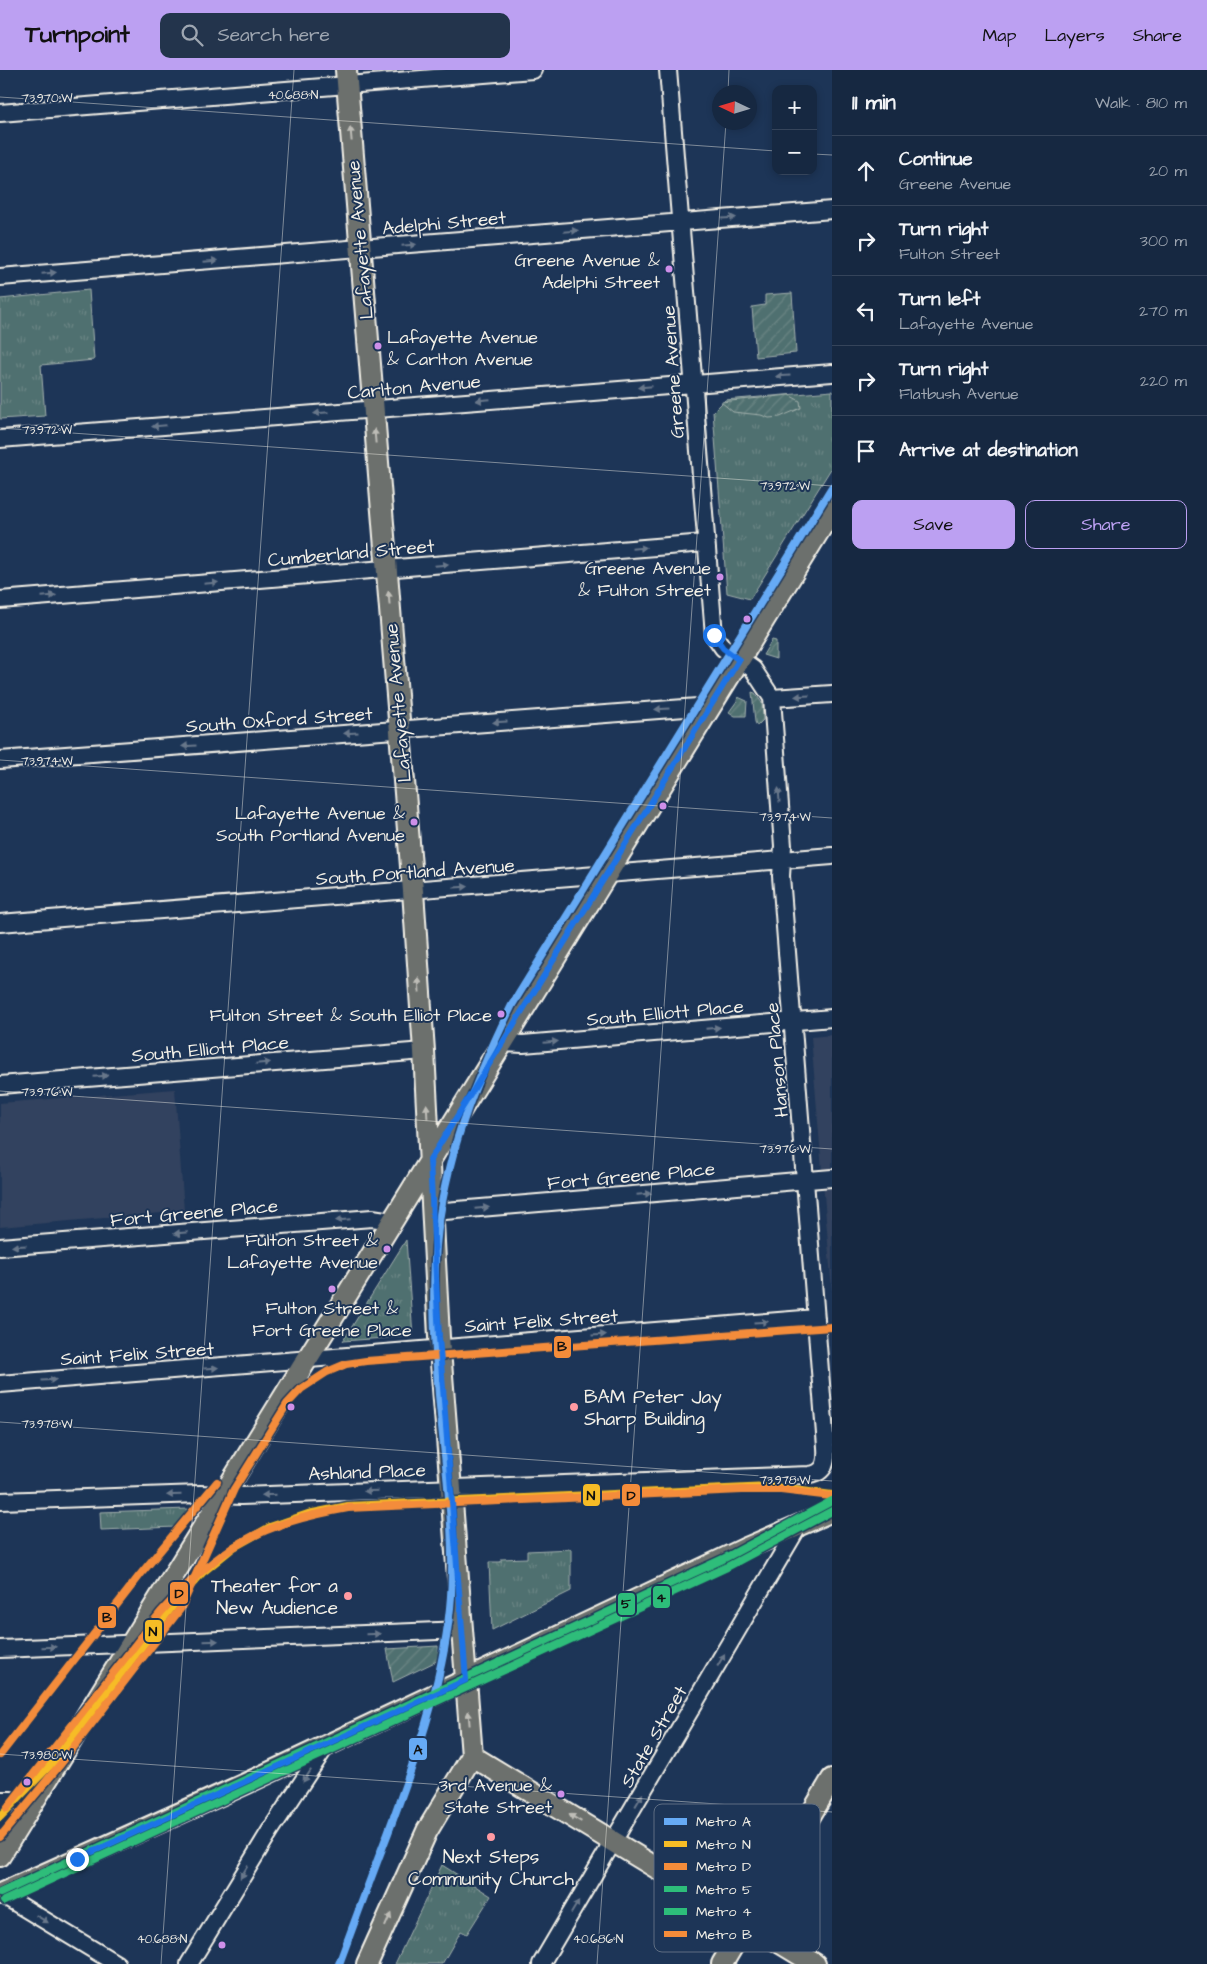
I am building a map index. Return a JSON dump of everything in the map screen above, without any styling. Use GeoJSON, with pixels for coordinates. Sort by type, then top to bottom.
{"type":"FeatureCollection","features":[{"type":"Feature","properties":{"kind":"main road","name":"Lafayette Avenue"},"geometry":{"type":"LineString","coordinates":[[346,78],[400,729],[424,1051],[440,1348],[472,1756]]}},
{"type":"Feature","properties":{"kind":"main road"},"geometry":{"type":"LineString","coordinates":[[0,1856],[739,660],[825,532],[832,510]]}},
{"type":"Feature","properties":{"kind":"main road"},"geometry":{"type":"LineString","coordinates":[[0,1894],[326,1746],[570,1629],[832,1511]]}},
{"type":"Feature","properties":{"kind":"main road"},"geometry":{"type":"LineString","coordinates":[[367,1964],[427,1831],[472,1756],[654,1866]]}},
{"type":"Feature","properties":{"kind":"main road"},"geometry":{"type":"LineString","coordinates":[[817,1804],[832,1779]]}},
{"type":"Feature","properties":{"kind":"main road"},"geometry":{"type":"LineString","coordinates":[[722,1964],[729,1952]]}},
{"type":"Feature","properties":{"kind":"main road"},"geometry":{"type":"LineString","coordinates":[[796,1952],[815,1964]]}},
{"type":"Feature","properties":{"kind":"street"},"geometry":{"type":"LineString","coordinates":[[0,113],[346,78],[533,70]]}},
{"type":"Feature","properties":{"kind":"street","name":"Greene Avenue"},"geometry":{"type":"LineString","coordinates":[[668,70],[705,543],[714,635],[723,648],[739,660]]}},
{"type":"Feature","properties":{"kind":"street","name":"Adelphi Street"},"geometry":{"type":"LineString","coordinates":[[0,277],[832,210]]}},
{"type":"Feature","properties":{"kind":"street","name":"Carlton Avenue"},"geometry":{"type":"LineString","coordinates":[[0,439],[832,373]]}},
{"type":"Feature","properties":{"kind":"street","name":"Cumberland Street"},"geometry":{"type":"LineString","coordinates":[[0,600],[705,543]]}},
{"type":"Feature","properties":{"kind":"street","name":"Hanson Place"},"geometry":{"type":"LineString","coordinates":[[739,660],[753,668],[772,698],[782,861],[781,876],[826,1447],[826,1463],[823,1469]]}},
{"type":"Feature","properties":{"kind":"street"},"geometry":{"type":"LineString","coordinates":[[772,698],[832,694]]}},
{"type":"Feature","properties":{"kind":"street","name":"South Oxford Street"},"geometry":{"type":"LineString","coordinates":[[0,760],[711,706]]}},
{"type":"Feature","properties":{"kind":"street","name":"South Portland Avenue"},"geometry":{"type":"LineString","coordinates":[[0,923],[606,876],[832,856]]}},
{"type":"Feature","properties":{"kind":"street","name":"South Elliott Place"},"geometry":{"type":"LineString","coordinates":[[502,1043],[523,1044],[832,1018]]}},
{"type":"Feature","properties":{"kind":"street","name":"South Elliott Place"},"geometry":{"type":"LineString","coordinates":[[0,1085],[424,1051]]}},
{"type":"Feature","properties":{"kind":"street","name":"Fort Greene Place"},"geometry":{"type":"LineString","coordinates":[[433,1212],[832,1178]]}},
{"type":"Feature","properties":{"kind":"street","name":"Fort Greene Place"},"geometry":{"type":"LineString","coordinates":[[0,1247],[372,1218],[392,1221]]}},
{"type":"Feature","properties":{"kind":"street","name":"Saint Felix Street"},"geometry":{"type":"LineString","coordinates":[[0,1384],[816,1318]]}},
{"type":"Feature","properties":{"kind":"street","name":"Ashland Place"},"geometry":{"type":"LineString","coordinates":[[0,1501],[200,1494],[223,1496],[809,1475],[818,1473],[823,1469]]}},
{"type":"Feature","properties":{"kind":"street","name":"State Street"},"geometry":{"type":"LineString","coordinates":[[541,1964],[798,1527]]}},
{"type":"Feature","properties":{"kind":"street"},"geometry":{"type":"LineString","coordinates":[[0,1649],[462,1630]]}},
{"type":"Feature","properties":{"kind":"street"},"geometry":{"type":"LineString","coordinates":[[189,1964],[270,1831],[326,1746]]}},
{"type":"Feature","properties":{"kind":"street"},"geometry":{"type":"LineString","coordinates":[[0,1800],[11,1800],[31,1805]]}},
{"type":"Feature","properties":{"kind":"street"},"geometry":{"type":"LineString","coordinates":[[0,1894],[117,1964]]}},
{"type":"Feature","properties":{"kind":"shaded area"},"geometry":{"type":"Polygon","coordinates":[[[832,1035],[832,1291],[811,1037],[832,1035]]]}},
{"type":"Feature","properties":{"kind":"shaded area"},"geometry":{"type":"Polygon","coordinates":[[[175,1089],[184,1211],[0,1227],[0,1103],[175,1089]]]}},
{"type":"Feature","properties":{"kind":"green space"},"geometry":{"type":"Polygon","coordinates":[[[89,290],[94,360],[41,365],[45,416],[0,419],[0,299],[89,290]]]}},
{"type":"Feature","properties":{"kind":"green space"},"geometry":{"type":"Polygon","coordinates":[[[792,293],[796,353],[756,357],[752,307],[765,305],[765,295],[792,293]]]}},
{"type":"Feature","properties":{"kind":"green space"},"geometry":{"type":"Polygon","coordinates":[[[832,391],[832,467],[750,599],[727,593],[713,412],[725,400],[832,391]]]}},
{"type":"Feature","properties":{"kind":"green space"},"geometry":{"type":"Polygon","coordinates":[[[789,395],[800,401],[801,408],[780,417],[769,418],[761,415],[733,412],[721,402],[789,395]]]}},
{"type":"Feature","properties":{"kind":"green space"},"geometry":{"type":"Polygon","coordinates":[[[772,640],[776,641],[776,659],[763,655],[772,640]]]}},
{"type":"Feature","properties":{"kind":"green space"},"geometry":{"type":"Polygon","coordinates":[[[752,692],[755,693],[762,703],[763,720],[757,726],[755,722],[752,692]]]}},
{"type":"Feature","properties":{"kind":"green space"},"geometry":{"type":"Polygon","coordinates":[[[738,697],[747,701],[746,716],[735,716],[729,712],[738,697]]]}},
{"type":"Feature","properties":{"kind":"green space"},"geometry":{"type":"Polygon","coordinates":[[[406,1240],[413,1336],[343,1341],[406,1240]]]}},
{"type":"Feature","properties":{"kind":"green space"},"geometry":{"type":"Polygon","coordinates":[[[188,1509],[176,1527],[101,1530],[100,1512],[188,1509]]]}},
{"type":"Feature","properties":{"kind":"green space"},"geometry":{"type":"Polygon","coordinates":[[[571,1549],[571,1591],[492,1630],[489,1562],[501,1562],[501,1559],[527,1558],[527,1551],[571,1549]]]}},
{"type":"Feature","properties":{"kind":"green space"},"geometry":{"type":"Polygon","coordinates":[[[438,1646],[439,1660],[393,1682],[387,1649],[438,1646]]]}},
{"type":"Feature","properties":{"kind":"green space"},"geometry":{"type":"Polygon","coordinates":[[[442,1865],[491,1896],[467,1934],[461,1931],[442,1964],[395,1964],[442,1865]]]}},
{"type":"Feature","properties":{"kind":"metro line","name":"A"},"geometry":{"type":"LineString","coordinates":[[339,1964],[417,1751],[434,1695],[446,1637],[452,1582],[452,1555],[436,1358],[434,1283],[436,1246],[446,1183],[473,1092],[512,1005],[832,487]]}},
{"type":"Feature","properties":{"kind":"metro line","name":"B"},"geometry":{"type":"LineString","coordinates":[[0,1837],[59,1766],[181,1608],[234,1489],[287,1404],[301,1389],[327,1372],[346,1364],[366,1361],[832,1327]]}},
{"type":"Feature","properties":{"kind":"metro line","name":"B"},"geometry":{"type":"LineString","coordinates":[[0,1755],[140,1575],[217,1482]]}},
{"type":"Feature","properties":{"kind":"metro line","name":"N"},"geometry":{"type":"LineString","coordinates":[[0,1817],[53,1762],[175,1603],[202,1573],[234,1547],[270,1527],[308,1514],[348,1506],[772,1487],[832,1495]]}},
{"type":"Feature","properties":{"kind":"metro line","name":"D"},"geometry":{"type":"LineString","coordinates":[[7,1808],[161,1612],[203,1570],[244,1541],[266,1530],[317,1514],[348,1508],[742,1490],[781,1490],[831,1496]]}},
{"type":"Feature","properties":{"kind":"metro line","name":"5"},"geometry":{"type":"LineString","coordinates":[[0,1893],[723,1559],[832,1501]]}},
{"type":"Feature","properties":{"kind":"metro line","name":"4"},"geometry":{"type":"LineString","coordinates":[[4,1901],[727,1567],[832,1511]]}},
{"type":"Feature","properties":{"kind":"place","name":"Greene Avenue & Adelphi Street"},"geometry":{"type":"Point","coordinates":[669,269]}},
{"type":"Feature","properties":{"kind":"place","name":"Lafayette Avenue & Carlton Avenue"},"geometry":{"type":"Point","coordinates":[378,346]}},
{"type":"Feature","properties":{"kind":"place","name":"Greene Avenue & Fulton Street"},"geometry":{"type":"Point","coordinates":[720,577]}},
{"type":"Feature","properties":{"kind":"place","name":"Lafayette Avenue & South Portland Avenue"},"geometry":{"type":"Point","coordinates":[414,822]}},
{"type":"Feature","properties":{"kind":"place","name":"Fulton Street & South Elliot Place"},"geometry":{"type":"Point","coordinates":[501,1014]}},
{"type":"Feature","properties":{"kind":"place","name":"Fulton Street & Lafayette Avenue"},"geometry":{"type":"Point","coordinates":[387,1249]}},
{"type":"Feature","properties":{"kind":"place","name":"Fulton Street & Fort Greene Place"},"geometry":{"type":"Point","coordinates":[332,1289]}},
{"type":"Feature","properties":{"kind":"place","name":"BAM Peter Jay Sharp Building"},"geometry":{"type":"Point","coordinates":[574,1407]}},
{"type":"Feature","properties":{"kind":"place","name":"Theater for a New Audience"},"geometry":{"type":"Point","coordinates":[348,1596]}},
{"type":"Feature","properties":{"kind":"place","name":"3rd Avenue & State Street"},"geometry":{"type":"Point","coordinates":[561,1794]}},
{"type":"Feature","properties":{"kind":"place","name":"Next Steps Community Church"},"geometry":{"type":"Point","coordinates":[491,1837]}},
{"type":"Feature","properties":{"kind":"route"},"geometry":{"type":"LineString","coordinates":[[77,1859],[246,1783],[466,1680],[439,1337],[430,1160],[739,660],[723,648],[714,635]]}}]}
